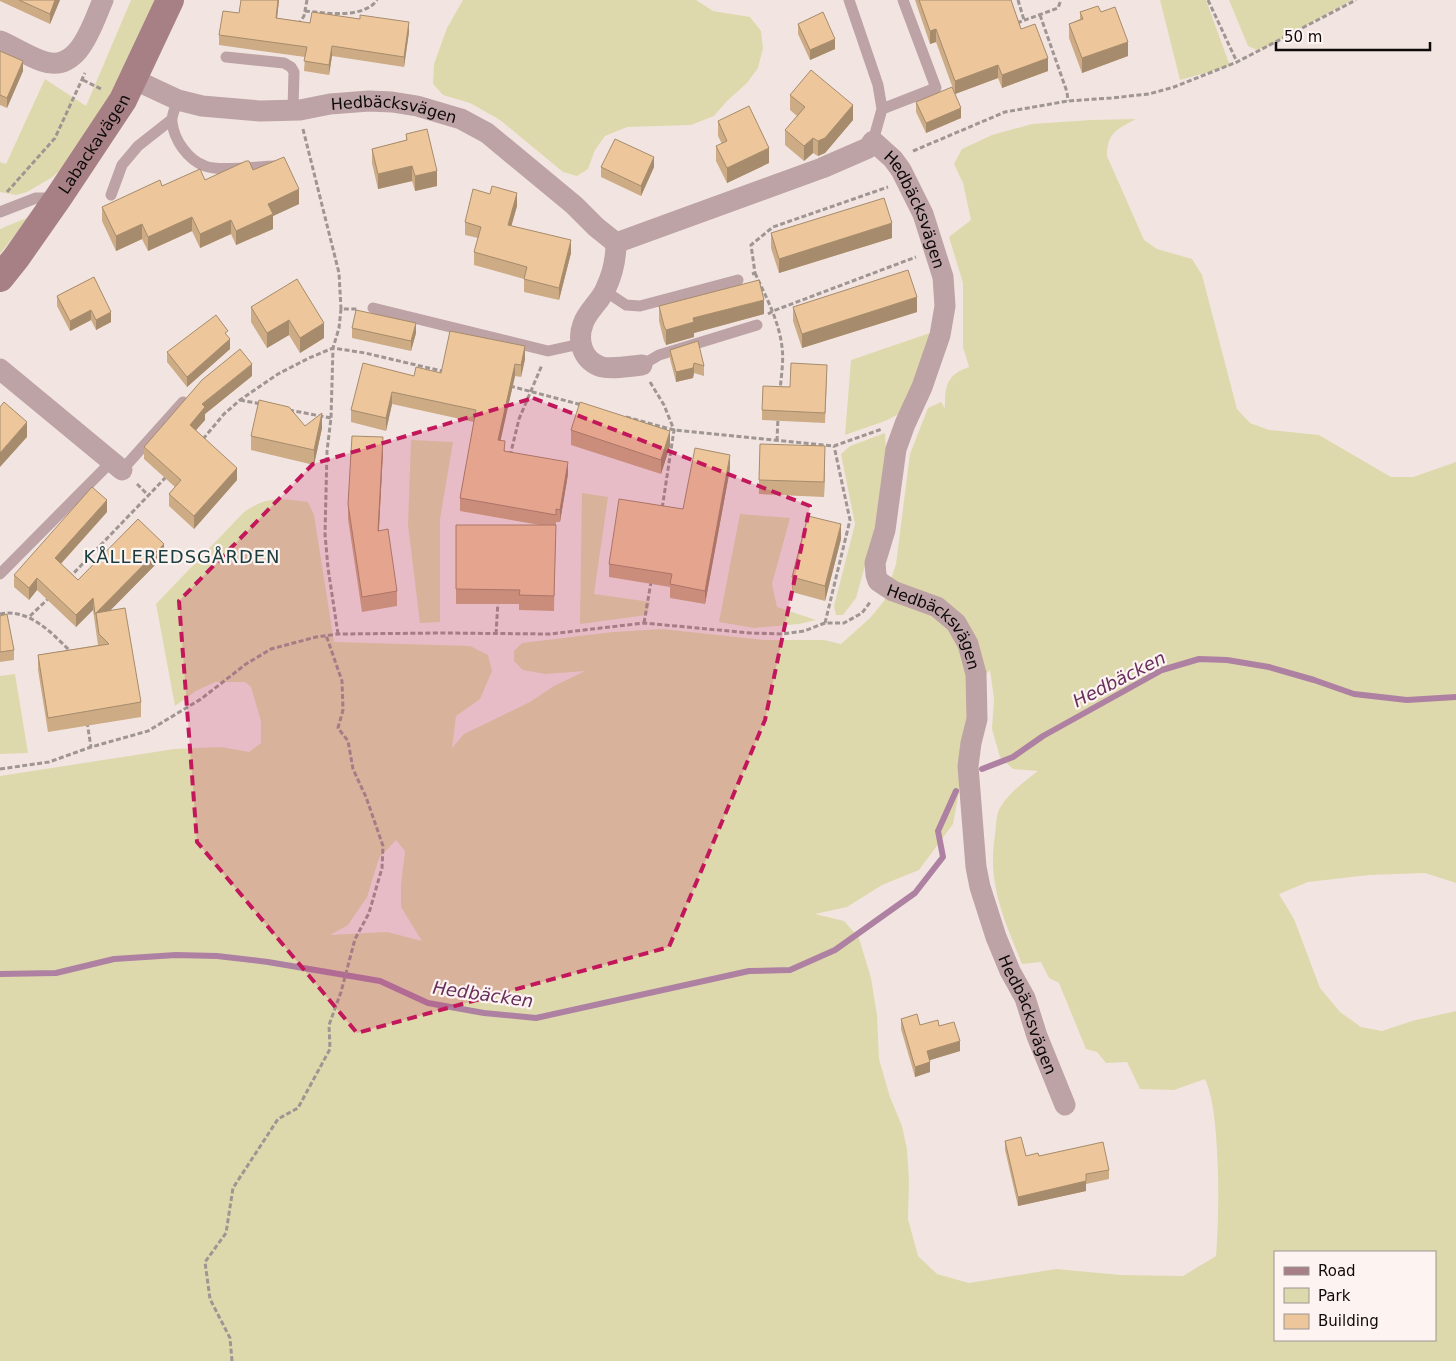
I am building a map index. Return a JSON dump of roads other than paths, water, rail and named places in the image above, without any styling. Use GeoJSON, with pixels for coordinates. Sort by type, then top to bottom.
{"type":"FeatureCollection","features":[{"type":"Feature","properties":{"kind":"street"},"geometry":{"type":"LineString","coordinates":[[0,41],[44,62],[60,62],[76,54],[83,44],[103,0]]}},
{"type":"Feature","properties":{"kind":"street","name":"Labackavägen"},"geometry":{"type":"LineString","coordinates":[[0,278],[58,198],[123,100],[170,0]]}},
{"type":"Feature","properties":{"kind":"street","name":"Hedbäcksvägen"},"geometry":{"type":"LineString","coordinates":[[133,79],[178,100],[202,106],[260,111],[369,101],[392,102],[417,106],[461,119],[487,133],[574,205],[596,227],[616,243],[822,168],[868,148],[873,141],[893,159],[907,180],[935,249],[943,277],[945,306],[940,335],[922,387],[896,449],[885,530],[875,563],[876,575],[878,581],[893,591],[937,608],[956,623],[968,644],[976,674],[977,719],[968,766],[976,867],[980,887],[996,937],[1010,971],[1025,998],[1037,1036],[1065,1105]]}},
{"type":"Feature","properties":{"kind":"street"},"geometry":{"type":"LineString","coordinates":[[616,243],[616,261],[606,291],[583,322],[580,344],[586,357],[600,367],[629,367],[642,364]]}},
{"type":"Feature","properties":{"kind":"street"},"geometry":{"type":"LineString","coordinates":[[0,369],[117,465]]}},
{"type":"Feature","properties":{"kind":"lane","name":"Hedbäcksvägen"},"geometry":{"type":"LineString","coordinates":[[849,0],[878,85],[882,109],[873,141]]}},
{"type":"Feature","properties":{"kind":"lane"},"geometry":{"type":"LineString","coordinates":[[882,109],[936,88],[903,0]]}},
{"type":"Feature","properties":{"kind":"lane"},"geometry":{"type":"LineString","coordinates":[[226,57],[284,63],[291,66],[294,72],[297,109]]}},
{"type":"Feature","properties":{"kind":"lane"},"geometry":{"type":"LineString","coordinates":[[111,195],[122,165],[138,146],[171,120],[178,100]]}},
{"type":"Feature","properties":{"kind":"lane"},"geometry":{"type":"LineString","coordinates":[[171,120],[178,141],[193,159],[206,167],[279,166]]}},
{"type":"Feature","properties":{"kind":"lane"},"geometry":{"type":"LineString","coordinates":[[0,212],[36,198],[58,198]]}},
{"type":"Feature","properties":{"kind":"lane"},"geometry":{"type":"LineString","coordinates":[[606,291],[626,305],[640,306],[738,280]]}},
{"type":"Feature","properties":{"kind":"lane"},"geometry":{"type":"LineString","coordinates":[[373,308],[548,351],[580,344]]}},
{"type":"Feature","properties":{"kind":"lane"},"geometry":{"type":"LineString","coordinates":[[642,364],[659,355],[757,325]]}},
{"type":"Feature","properties":{"kind":"lane"},"geometry":{"type":"LineString","coordinates":[[0,574],[191,394]]}},
{"type":"Feature","properties":{"kind":"waterway","name":"Hedbäcken"},"geometry":{"type":"LineString","coordinates":[[982,769],[1013,757],[1043,736],[1162,670],[1199,659],[1227,660],[1269,667],[1354,694],[1407,700],[1456,697]]}},
{"type":"Feature","properties":{"kind":"waterway","name":"Hedbäcken"},"geometry":{"type":"LineString","coordinates":[[0,974],[56,973],[114,959],[176,955],[217,956],[268,962],[380,981],[428,1003],[484,1013],[536,1018],[749,971],[790,970],[835,950],[915,893],[943,857],[938,831],[956,791]]}},
{"type":"Feature","properties":{"kind":"district","name":"KÅLLEREDSGÅRDEN"},"geometry":{"type":"Point","coordinates":[182,556]}}]}
